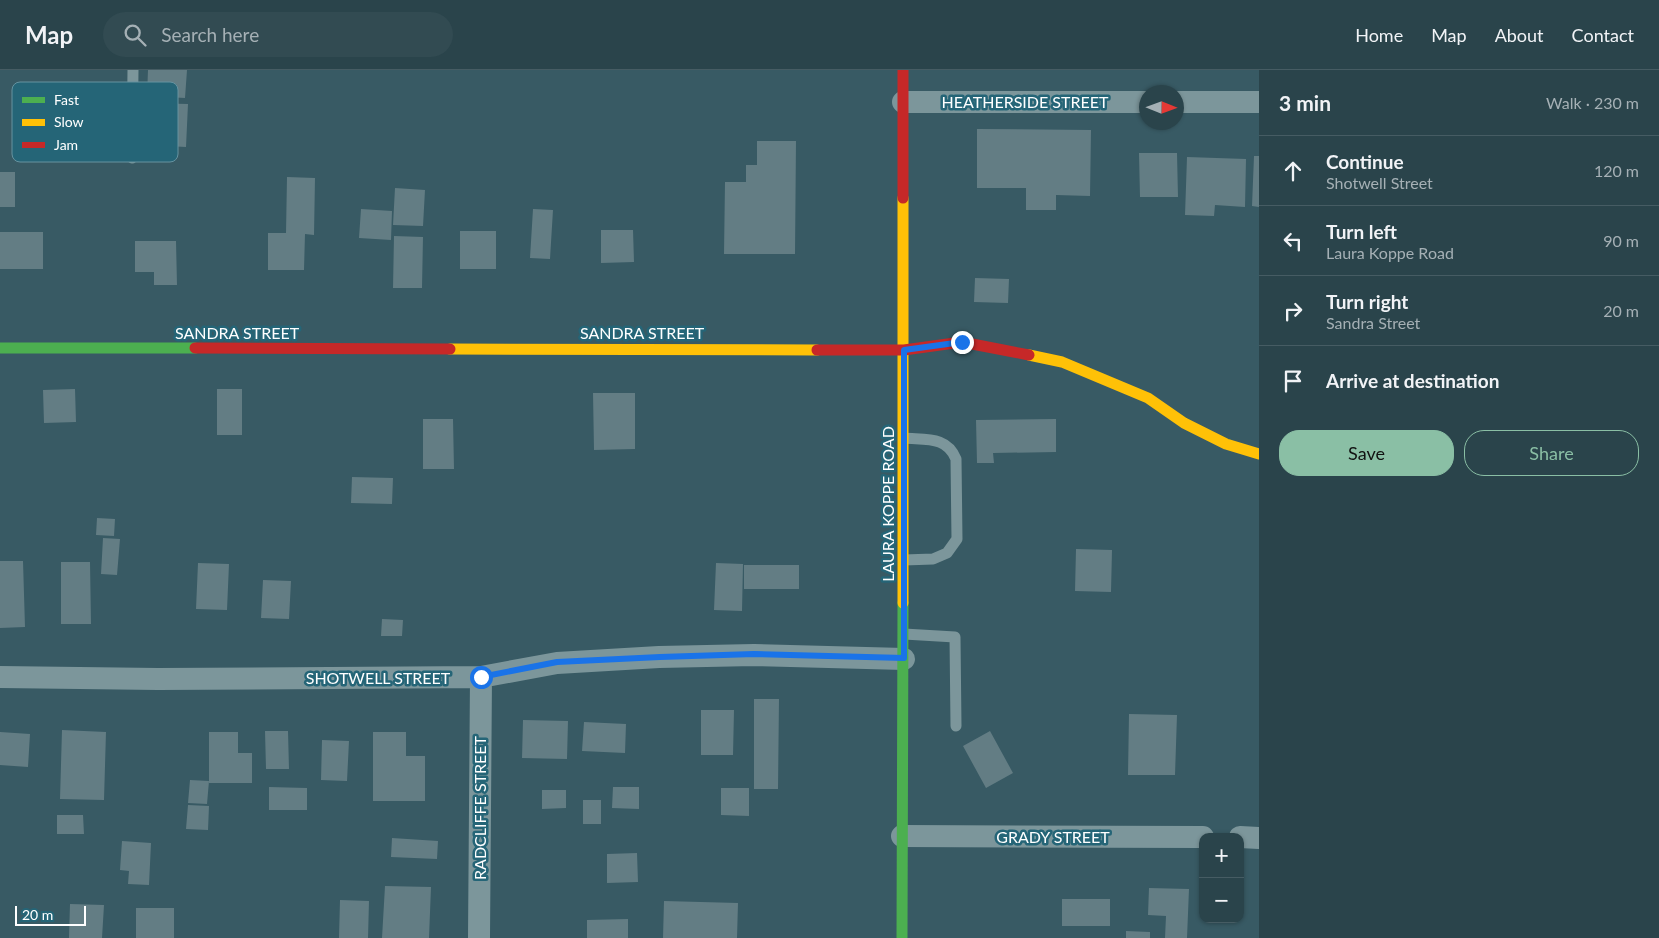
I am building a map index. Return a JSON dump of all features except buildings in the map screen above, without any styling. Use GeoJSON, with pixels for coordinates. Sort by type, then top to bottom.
{"type":"FeatureCollection","features":[{"type":"Feature","properties":{"kind":"street","name":"LAURA KOPPE ROAD"},"geometry":{"type":"LineString","coordinates":[[902,938],[904,658],[903,70]]}},
{"type":"Feature","properties":{"kind":"street","name":"HEATHERSIDE STREET"},"geometry":{"type":"LineString","coordinates":[[903,102],[1139,102]]}},
{"type":"Feature","properties":{"kind":"street"},"geometry":{"type":"LineString","coordinates":[[1184,102],[1259,102]]}},
{"type":"Feature","properties":{"kind":"street","name":"SANDRA STREET"},"geometry":{"type":"LineString","coordinates":[[0,348],[904,350],[962,342],[1062,362],[1148,398],[1184,423],[1226,444],[1259,454]]}},
{"type":"Feature","properties":{"kind":"street","name":"SHOTWELL STREET"},"geometry":{"type":"LineString","coordinates":[[0,677],[158,679],[481,677],[557,662],[660,657],[754,654],[904,658]]}},
{"type":"Feature","properties":{"kind":"street","name":"RADCLIFFE STREET"},"geometry":{"type":"LineString","coordinates":[[478,938],[481,677]]}},
{"type":"Feature","properties":{"kind":"street","name":"GRADY STREET"},"geometry":{"type":"LineString","coordinates":[[902,836],[1199,837]]}},
{"type":"Feature","properties":{"kind":"street"},"geometry":{"type":"LineString","coordinates":[[1244,838],[1259,838]]}},
{"type":"Feature","properties":{"kind":"lane"},"geometry":{"type":"LineString","coordinates":[[904,438],[941,441],[952,449],[956,458],[957,539],[947,554],[933,559],[904,560]]}},
{"type":"Feature","properties":{"kind":"lane"},"geometry":{"type":"LineString","coordinates":[[904,634],[955,637],[956,726]]}},
{"type":"Feature","properties":{"kind":"traffic: fast"},"geometry":{"type":"LineString","coordinates":[[0,348],[195,348]]}},
{"type":"Feature","properties":{"kind":"traffic: fast"},"geometry":{"type":"LineString","coordinates":[[902,938],[903,603]]}},
{"type":"Feature","properties":{"kind":"traffic: slow"},"geometry":{"type":"LineString","coordinates":[[903,198],[903,603]]}},
{"type":"Feature","properties":{"kind":"traffic: slow"},"geometry":{"type":"LineString","coordinates":[[450,349],[817,350]]}},
{"type":"Feature","properties":{"kind":"traffic: slow"},"geometry":{"type":"LineString","coordinates":[[1029,355],[1062,362],[1148,398],[1184,423],[1226,444],[1259,454]]}},
{"type":"Feature","properties":{"kind":"traffic: jam"},"geometry":{"type":"LineString","coordinates":[[903,70],[903,198]]}},
{"type":"Feature","properties":{"kind":"traffic: jam"},"geometry":{"type":"LineString","coordinates":[[817,350],[904,350],[962,342],[1029,355]]}},
{"type":"Feature","properties":{"kind":"traffic: jam"},"geometry":{"type":"LineString","coordinates":[[195,348],[450,349]]}},
{"type":"Feature","properties":{"kind":"route"},"geometry":{"type":"LineString","coordinates":[[481,677],[557,662],[660,657],[754,654],[904,658],[904,350],[962,342]]}}]}
